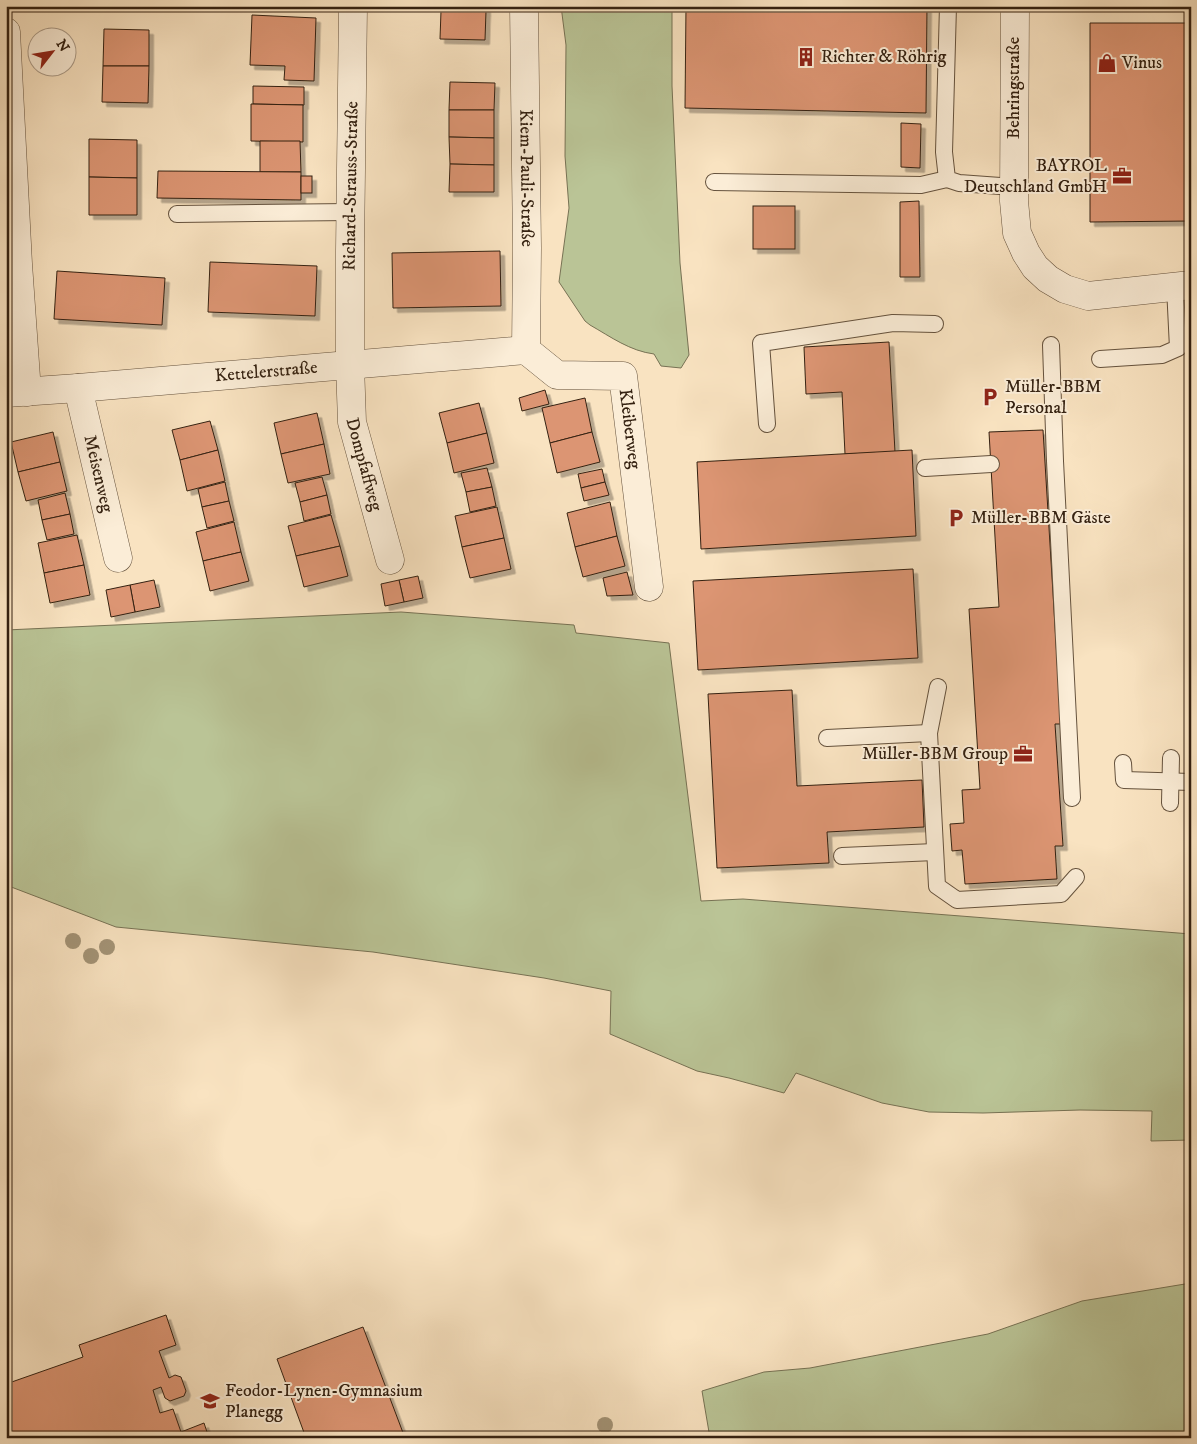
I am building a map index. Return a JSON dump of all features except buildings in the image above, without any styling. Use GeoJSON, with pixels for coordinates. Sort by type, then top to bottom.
{"type":"FeatureCollection","features":[{"type":"Feature","properties":{"kind":"street","name":"Richard-Strauss-Straße"},"geometry":{"type":"LineString","coordinates":[[350,366],[353,6]]}},
{"type":"Feature","properties":{"kind":"street","name":"Kiem-Pauli-Straße"},"geometry":{"type":"LineString","coordinates":[[524,6],[526,350]]}},
{"type":"Feature","properties":{"kind":"street","name":"Behringstraße"},"geometry":{"type":"LineString","coordinates":[[1015,6],[1014,201],[1017,233],[1026,253],[1035,267],[1048,279],[1065,289],[1088,296],[1183,286]]}},
{"type":"Feature","properties":{"kind":"street"},"geometry":{"type":"LineString","coordinates":[[6,32],[17,244],[17,392]]}},
{"type":"Feature","properties":{"kind":"street","name":"Kettelerstraße"},"geometry":{"type":"LineString","coordinates":[[17,392],[526,350]]}},
{"type":"Feature","properties":{"kind":"street","name":"Kleiberweg"},"geometry":{"type":"LineString","coordinates":[[526,350],[557,375],[623,376],[649,587]]}},
{"type":"Feature","properties":{"kind":"street","name":"Dompfaffweg"},"geometry":{"type":"LineString","coordinates":[[350,366],[352,422],[390,560]]}},
{"type":"Feature","properties":{"kind":"street","name":"Meisenweg"},"geometry":{"type":"LineString","coordinates":[[78,388],[118,558]]}},
{"type":"Feature","properties":{"kind":"lane"},"geometry":{"type":"LineString","coordinates":[[947,179],[944,152],[948,6]]}},
{"type":"Feature","properties":{"kind":"lane"},"geometry":{"type":"LineString","coordinates":[[714,182],[921,185],[947,179],[959,183],[1014,187]]}},
{"type":"Feature","properties":{"kind":"lane"},"geometry":{"type":"LineString","coordinates":[[177,214],[350,212]]}},
{"type":"Feature","properties":{"kind":"lane"},"geometry":{"type":"LineString","coordinates":[[1100,359],[1162,355],[1178,348],[1183,286]]}},
{"type":"Feature","properties":{"kind":"lane"},"geometry":{"type":"LineString","coordinates":[[767,424],[762,343],[893,323],[935,324]]}},
{"type":"Feature","properties":{"kind":"lane"},"geometry":{"type":"LineString","coordinates":[[1052,345],[1055,461],[1072,798]]}},
{"type":"Feature","properties":{"kind":"lane"},"geometry":{"type":"LineString","coordinates":[[925,468],[991,464]]}},
{"type":"Feature","properties":{"kind":"lane"},"geometry":{"type":"LineString","coordinates":[[938,687],[929,733],[937,886],[957,900],[1061,894],[1076,877]]}},
{"type":"Feature","properties":{"kind":"lane"},"geometry":{"type":"LineString","coordinates":[[827,738],[929,733]]}},
{"type":"Feature","properties":{"kind":"lane"},"geometry":{"type":"LineString","coordinates":[[1170,803],[1171,758]]}},
{"type":"Feature","properties":{"kind":"lane"},"geometry":{"type":"LineString","coordinates":[[1123,763],[1124,780],[1191,782]]}},
{"type":"Feature","properties":{"kind":"lane"},"geometry":{"type":"LineString","coordinates":[[842,856],[935,852]]}},
{"type":"Feature","properties":{"kind":"green space"},"geometry":{"type":"Polygon","coordinates":[[[561,6],[672,6],[672,86],[680,263],[689,355],[681,368],[661,366],[654,354],[629,347],[590,325],[585,321],[559,282],[569,208],[565,156],[566,45],[561,6]]]}},
{"type":"Feature","properties":{"kind":"green space"},"geometry":{"type":"Polygon","coordinates":[[[401,612],[574,625],[576,633],[669,643],[701,901],[743,899],[1191,934],[1191,1140],[1151,1141],[1152,1111],[929,1112],[882,1103],[796,1073],[784,1093],[697,1071],[610,1034],[611,991],[544,978],[373,952],[116,927],[6,885],[6,630],[401,612]]]}},
{"type":"Feature","properties":{"kind":"green space"},"geometry":{"type":"Polygon","coordinates":[[[1191,1283],[1191,1438],[710,1438],[702,1391],[764,1372],[810,1368],[988,1334],[1082,1301],[1191,1283]]]}},
{"type":"Feature","properties":{"kind":"place","name":"Richter & Röhrig"},"geometry":{"type":"Point","coordinates":[806,57]}},
{"type":"Feature","properties":{"kind":"place","name":"Vinus"},"geometry":{"type":"Point","coordinates":[1107,63]}},
{"type":"Feature","properties":{"kind":"place","name":"BAYROL Deutschland GmbH"},"geometry":{"type":"Point","coordinates":[1122,176]}},
{"type":"Feature","properties":{"kind":"place","name":"Müller-BBM Personal"},"geometry":{"type":"Point","coordinates":[990,397]}},
{"type":"Feature","properties":{"kind":"place","name":"Müller-BBM Gäste"},"geometry":{"type":"Point","coordinates":[956,518]}},
{"type":"Feature","properties":{"kind":"place","name":"Müller-BBM Group"},"geometry":{"type":"Point","coordinates":[1023,754]}},
{"type":"Feature","properties":{"kind":"place","name":"Feodor-Lynen-Gymnasium Planegg"},"geometry":{"type":"Point","coordinates":[210,1401]}}]}
